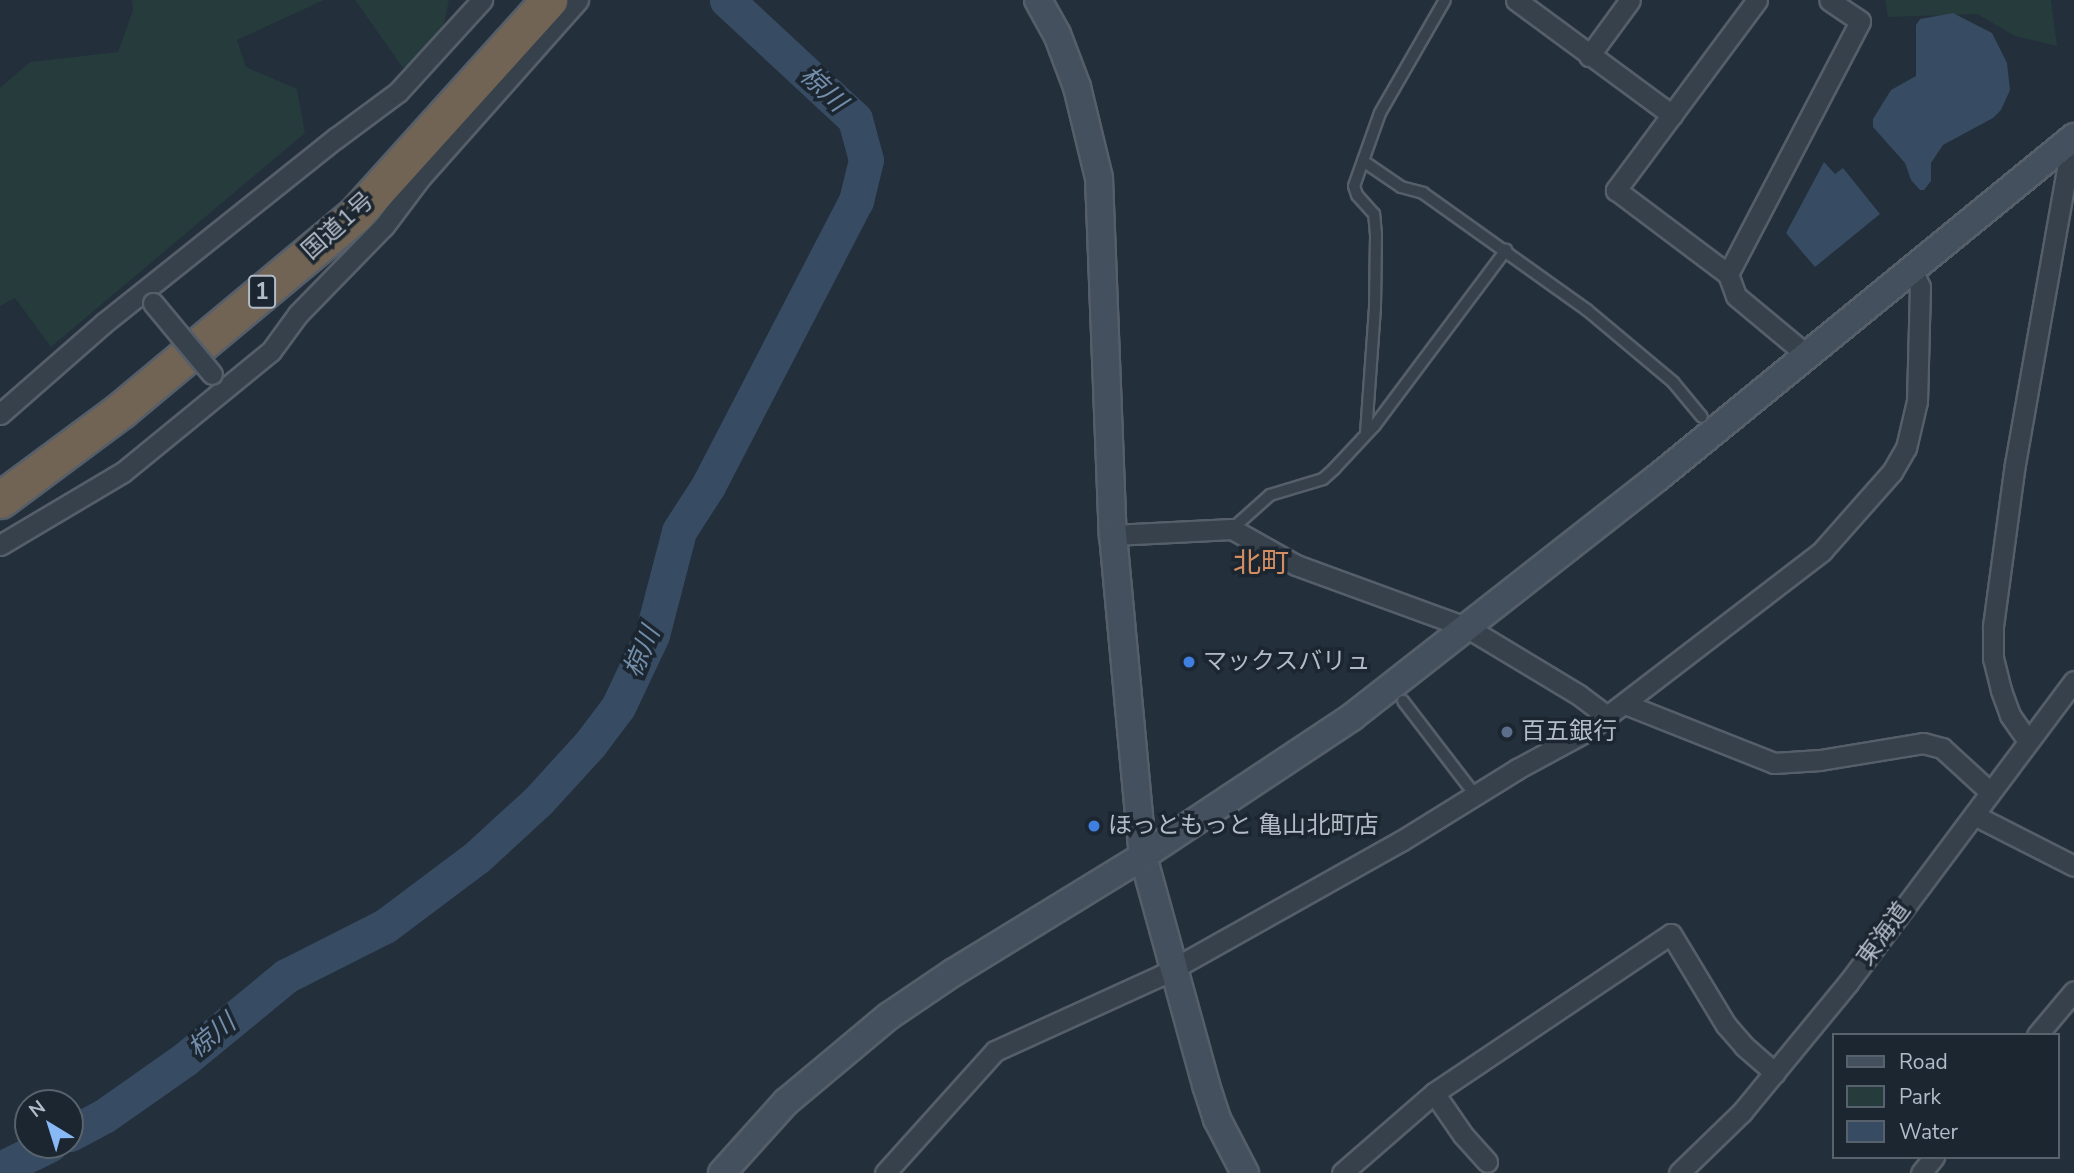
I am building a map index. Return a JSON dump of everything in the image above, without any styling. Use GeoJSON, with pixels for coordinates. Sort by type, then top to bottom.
{"type":"FeatureCollection","features":[{"type":"Feature","properties":{"kind":"highway","name":"国道1号"},"geometry":{"type":"LineString","coordinates":[[0,499],[121,411],[355,215],[549,0]]}},
{"type":"Feature","properties":{"kind":"street"},"geometry":{"type":"LineString","coordinates":[[0,414],[148,298],[336,138],[398,92],[482,0]]}},
{"type":"Feature","properties":{"kind":"street"},"geometry":{"type":"LineString","coordinates":[[0,545],[123,471],[226,391],[271,351],[298,314],[384,226],[420,178],[578,0]]}},
{"type":"Feature","properties":{"kind":"street"},"geometry":{"type":"LineString","coordinates":[[1038,0],[1057,33],[1077,87],[1099,178],[1113,535],[1143,856],[1206,1085],[1217,1119],[1245,1173]]}},
{"type":"Feature","properties":{"kind":"street"},"geometry":{"type":"LineString","coordinates":[[1516,0],[1672,115]]}},
{"type":"Feature","properties":{"kind":"street"},"geometry":{"type":"LineString","coordinates":[[1589,55],[1630,0]]}},
{"type":"Feature","properties":{"kind":"street"},"geometry":{"type":"LineString","coordinates":[[1757,0],[1616,190],[1728,274],[1736,296],[1808,356]]}},
{"type":"Feature","properties":{"kind":"street"},"geometry":{"type":"LineString","coordinates":[[1728,274],[1860,21],[1829,0]]}},
{"type":"Feature","properties":{"kind":"street"},"geometry":{"type":"LineString","coordinates":[[722,1173],[786,1102],[889,1016],[954,972],[1143,856],[1352,717],[1468,628],[1912,270],[2072,145]]}},
{"type":"Feature","properties":{"kind":"street"},"geometry":{"type":"LineString","coordinates":[[2028,741],[2010,715],[2001,690],[1993,658],[1993,626],[2015,464],[2072,145]]}},
{"type":"Feature","properties":{"kind":"street"},"geometry":{"type":"LineString","coordinates":[[885,1173],[995,1051],[1175,968],[1390,847],[1608,717],[1822,551],[1892,472],[1906,448],[1917,401],[1920,287],[1912,270]]}},
{"type":"Feature","properties":{"kind":"street"},"geometry":{"type":"LineString","coordinates":[[148,298],[226,391]]}},
{"type":"Feature","properties":{"kind":"street"},"geometry":{"type":"LineString","coordinates":[[1113,535],[1232,530],[1296,565],[1468,628],[1579,695],[1608,717]]}},
{"type":"Feature","properties":{"kind":"street","name":"東海道"},"geometry":{"type":"LineString","coordinates":[[1679,1173],[1742,1112],[1848,983],[1974,815],[1989,791],[2074,681]]}},
{"type":"Feature","properties":{"kind":"street"},"geometry":{"type":"LineString","coordinates":[[1625,705],[1774,764],[1820,760],[1923,743],[1942,748],[1989,791]]}},
{"type":"Feature","properties":{"kind":"street"},"geometry":{"type":"LineString","coordinates":[[1974,815],[2074,866]]}},
{"type":"Feature","properties":{"kind":"street"},"geometry":{"type":"LineString","coordinates":[[1342,1173],[1434,1093],[1671,934],[1726,1025],[1744,1046],[1775,1073]]}},
{"type":"Feature","properties":{"kind":"street"},"geometry":{"type":"LineString","coordinates":[[2039,1033],[2074,991]]}},
{"type":"Feature","properties":{"kind":"street"},"geometry":{"type":"LineString","coordinates":[[1434,1093],[1463,1135],[1487,1162]]}},
{"type":"Feature","properties":{"kind":"street"},"geometry":{"type":"LineString","coordinates":[[1921,1173],[1932,1159]]}},
{"type":"Feature","properties":{"kind":"lane"},"geometry":{"type":"LineString","coordinates":[[1366,433],[1374,321],[1376,235],[1374,214],[1357,195],[1354,186],[1380,113],[1445,0]]}},
{"type":"Feature","properties":{"kind":"lane"},"geometry":{"type":"LineString","coordinates":[[1363,161],[1401,187],[1423,193],[1587,310],[1673,382],[1702,417]]}},
{"type":"Feature","properties":{"kind":"lane"},"geometry":{"type":"LineString","coordinates":[[1232,530],[1270,495],[1323,479],[1375,425],[1506,250]]}},
{"type":"Feature","properties":{"kind":"lane"},"geometry":{"type":"LineString","coordinates":[[1403,701],[1475,795]]}},
{"type":"Feature","properties":{"kind":"green space"},"geometry":{"type":"Polygon","coordinates":[[[132,0],[324,0],[237,40],[246,67],[297,89],[305,133],[51,347],[15,298],[0,306],[0,88],[30,62],[118,52],[133,10],[132,0]]]}},
{"type":"Feature","properties":{"kind":"green space"},"geometry":{"type":"Polygon","coordinates":[[[355,0],[449,0],[441,38],[403,68],[355,0]]]}},
{"type":"Feature","properties":{"kind":"green space"},"geometry":{"type":"Polygon","coordinates":[[[1885,0],[2051,0],[2057,46],[2015,36],[1977,14],[1888,17],[1885,0]]]}},
{"type":"Feature","properties":{"kind":"water"},"geometry":{"type":"Polygon","coordinates":[[[1953,13],[1992,33],[2007,63],[2010,90],[2001,110],[1993,118],[1943,145],[1931,163],[1931,181],[1924,190],[1920,190],[1911,180],[1905,163],[1873,127],[1873,119],[1891,90],[1916,76],[1916,25],[1920,19],[1953,13]]]}},
{"type":"Feature","properties":{"kind":"water"},"geometry":{"type":"Polygon","coordinates":[[[1824,162],[1835,174],[1843,168],[1880,214],[1815,267],[1786,233],[1824,162]]]}},
{"type":"Feature","properties":{"kind":"waterway","name":"椋川"},"geometry":{"type":"LineString","coordinates":[[84,1127],[104,1116],[185,1059],[286,976],[385,926],[477,857],[538,801],[590,744],[618,707],[652,635],[679,531],[708,486],[856,201],[866,160],[855,119],[727,0]]}},
{"type":"Feature","properties":{"kind":"waterway","name":"椋川"},"geometry":{"type":"LineString","coordinates":[[0,1169],[20,1159]]}},
{"type":"Feature","properties":{"kind":"place","name":"マックスバリュ"},"geometry":{"type":"Point","coordinates":[1189,662]}},
{"type":"Feature","properties":{"kind":"place","name":"百五銀行"},"geometry":{"type":"Point","coordinates":[1507,732]}},
{"type":"Feature","properties":{"kind":"place","name":"ほっともっと 亀山北町店"},"geometry":{"type":"Point","coordinates":[1094,826]}},
{"type":"Feature","properties":{"kind":"district","name":"北町"},"geometry":{"type":"Point","coordinates":[1261,563]}}]}
